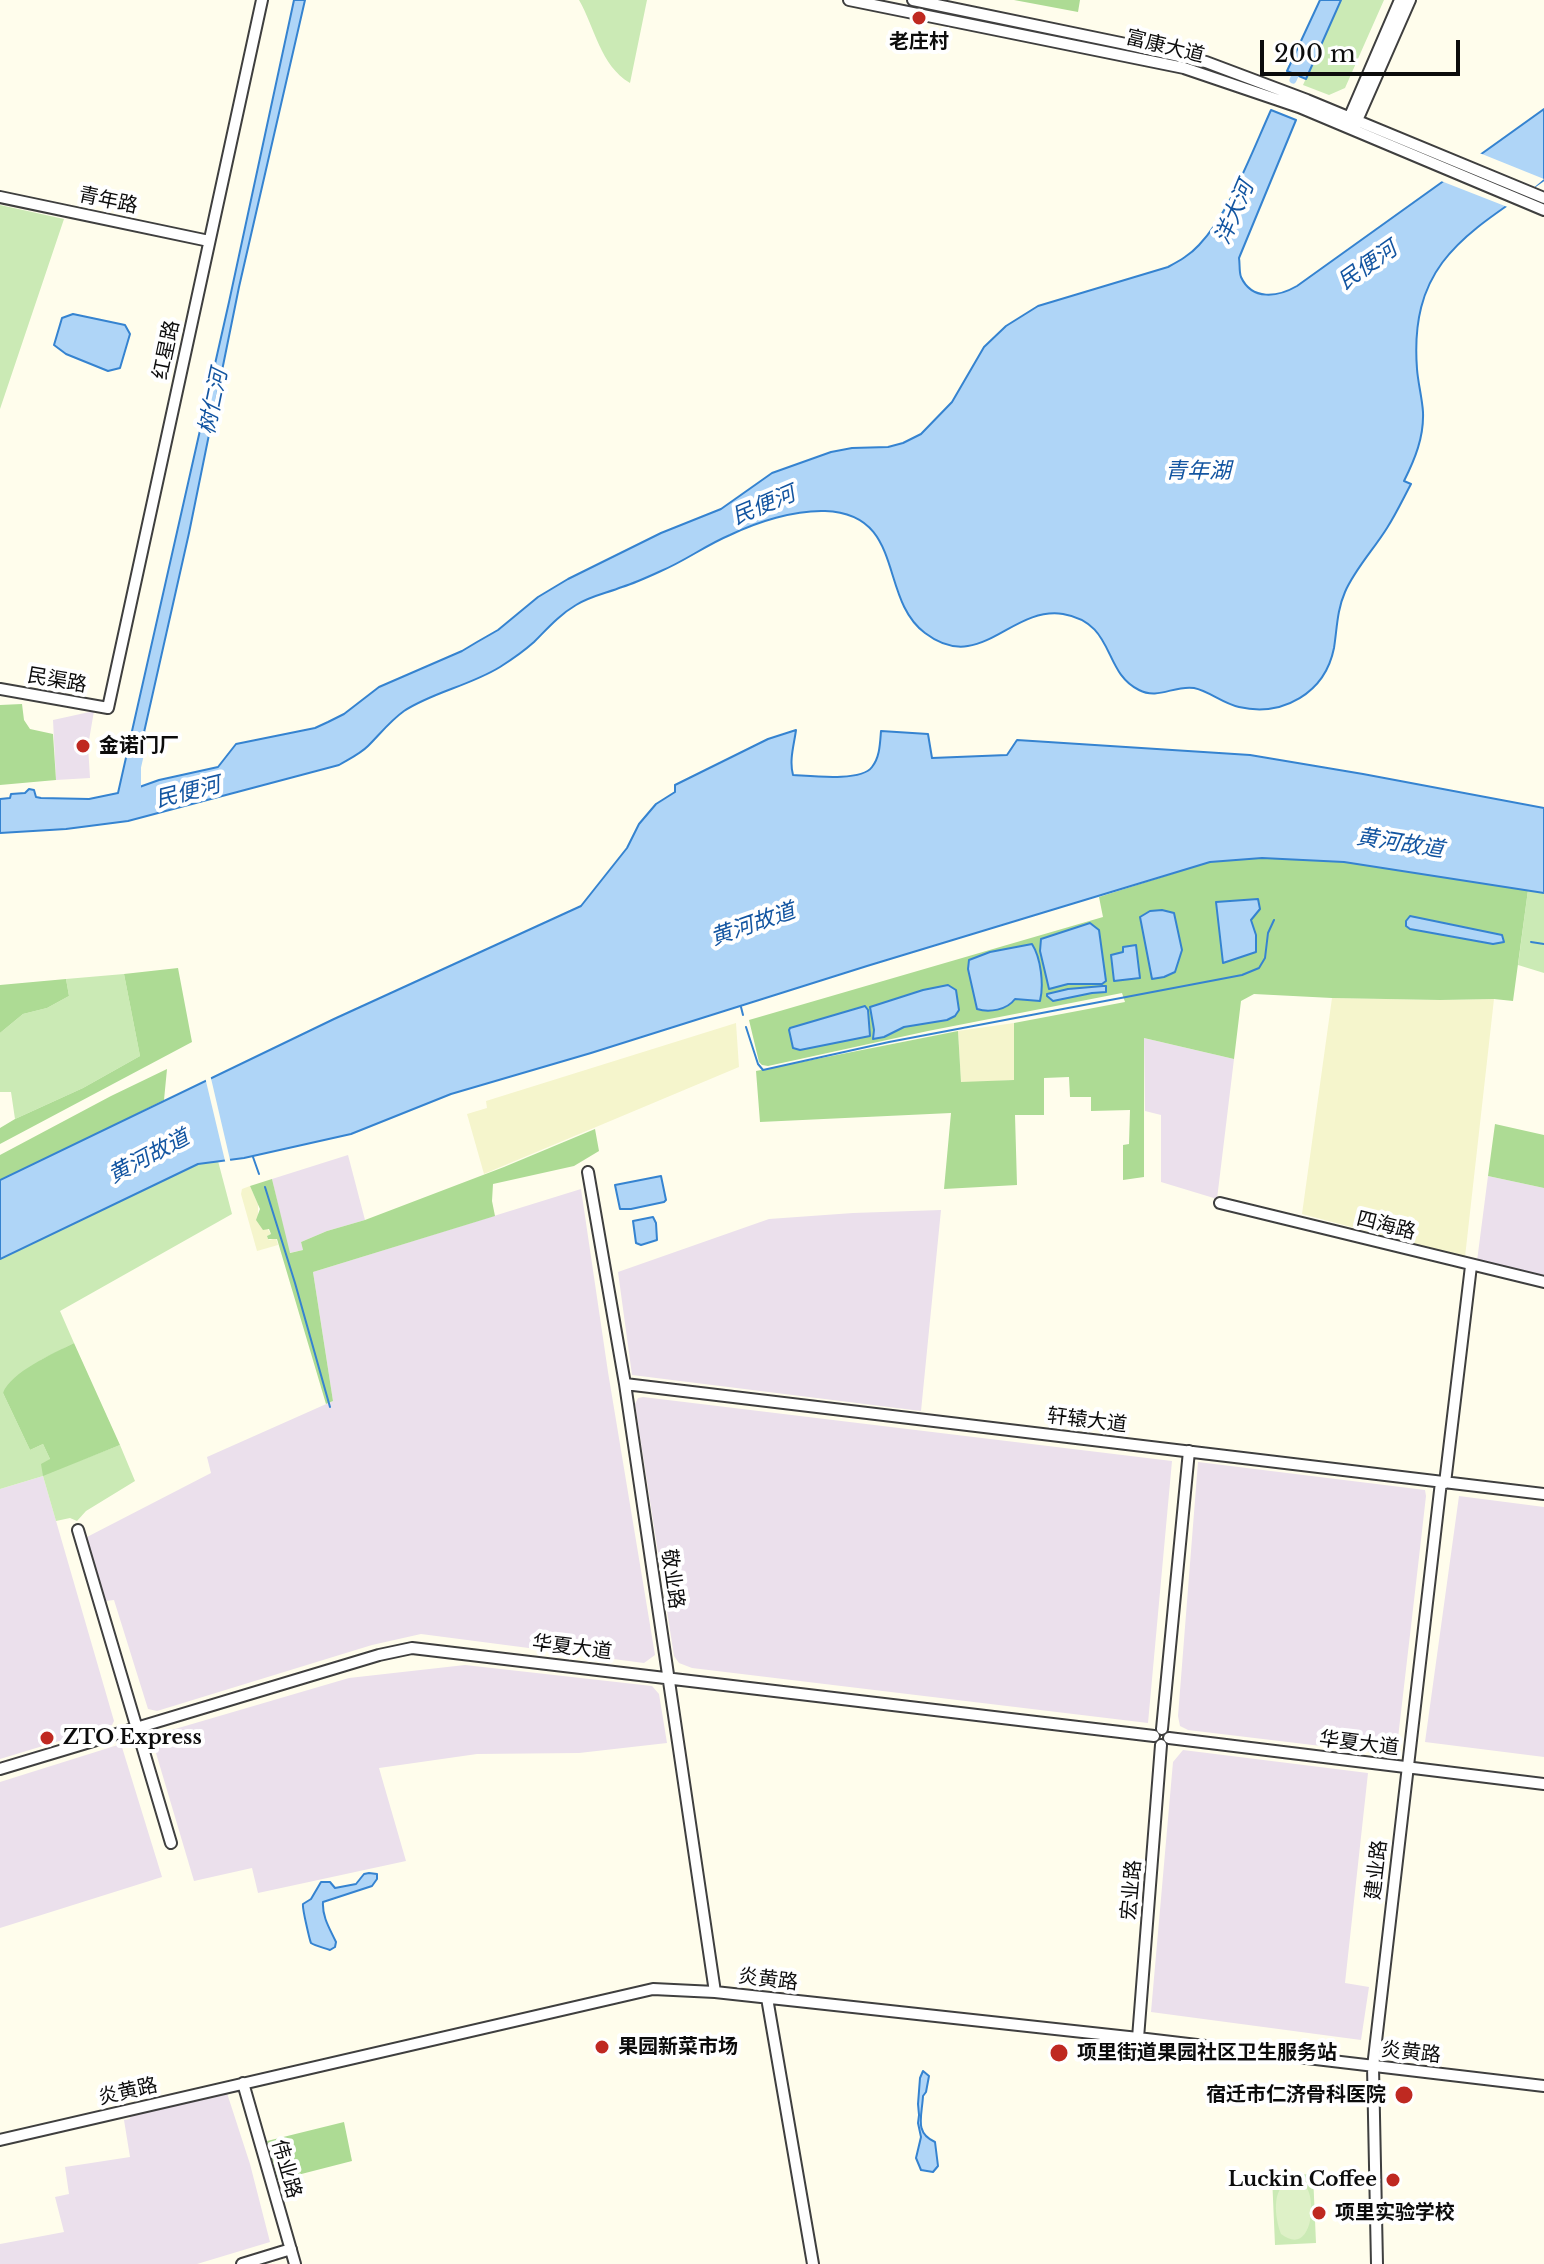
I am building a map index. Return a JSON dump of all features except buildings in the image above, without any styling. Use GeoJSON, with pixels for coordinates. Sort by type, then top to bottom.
{"type":"FeatureCollection","features":[{"type":"Feature","properties":{"kind":"street","name":"红星路"},"geometry":{"type":"LineString","coordinates":[[108,708],[262,0]]}},
{"type":"Feature","properties":{"kind":"street","name":"富康大道"},"geometry":{"type":"LineString","coordinates":[[849,0],[904,5],[1184,68],[1351,124]]}},
{"type":"Feature","properties":{"kind":"street","name":"富康大道"},"geometry":{"type":"LineString","coordinates":[[913,0],[1206,62],[1397,143],[1459,174],[1544,210]]}},
{"type":"Feature","properties":{"kind":"street"},"geometry":{"type":"LineString","coordinates":[[1351,124],[1400,0]]}},
{"type":"Feature","properties":{"kind":"street"},"geometry":{"type":"LineString","coordinates":[[1351,124],[1410,0]]}},
{"type":"Feature","properties":{"kind":"street","name":"富康大道"},"geometry":{"type":"LineString","coordinates":[[1397,143],[1471,167],[1544,198]]}},
{"type":"Feature","properties":{"kind":"street","name":"青年路"},"geometry":{"type":"LineString","coordinates":[[0,197],[209,241]]}},
{"type":"Feature","properties":{"kind":"street","name":"民渠路"},"geometry":{"type":"LineString","coordinates":[[0,689],[108,708]]}},
{"type":"Feature","properties":{"kind":"street","name":"敬业路"},"geometry":{"type":"LineString","coordinates":[[588,1172],[625,1384],[715,1992]]}},
{"type":"Feature","properties":{"kind":"street","name":"四海路"},"geometry":{"type":"LineString","coordinates":[[1220,1203],[1544,1282]]}},
{"type":"Feature","properties":{"kind":"street","name":"建业路"},"geometry":{"type":"LineString","coordinates":[[1377,2264],[1373,2067],[1407,1768],[1471,1266]]}},
{"type":"Feature","properties":{"kind":"street","name":"轩辕大道"},"geometry":{"type":"LineString","coordinates":[[625,1384],[1544,1494]]}},
{"type":"Feature","properties":{"kind":"street","name":"宏业路"},"geometry":{"type":"LineString","coordinates":[[1138,2038],[1189,1451]]}},
{"type":"Feature","properties":{"kind":"street"},"geometry":{"type":"LineString","coordinates":[[78,1530],[171,1843]]}},
{"type":"Feature","properties":{"kind":"street","name":"华夏大道"},"geometry":{"type":"LineString","coordinates":[[0,1769],[379,1655],[412,1648],[1544,1784]]}},
{"type":"Feature","properties":{"kind":"street","name":"炎黄路"},"geometry":{"type":"LineString","coordinates":[[0,2140],[653,1989],[715,1992],[1138,2038],[1544,2086]]}},
{"type":"Feature","properties":{"kind":"street"},"geometry":{"type":"LineString","coordinates":[[767,1998],[813,2264]]}},
{"type":"Feature","properties":{"kind":"street","name":"伟业路"},"geometry":{"type":"LineString","coordinates":[[243,2083],[295,2264]]}},
{"type":"Feature","properties":{"kind":"street"},"geometry":{"type":"LineString","coordinates":[[242,2264],[291,2249]]}},
{"type":"Feature","properties":{"kind":"shaded area"},"geometry":{"type":"Polygon","coordinates":[[[94,711],[88,746],[90,778],[56,780],[53,720],[94,711]]]}},
{"type":"Feature","properties":{"kind":"shaded area"},"geometry":{"type":"Polygon","coordinates":[[[1144,1038],[1234,1059],[1217,1199],[1161,1182],[1161,1115],[1145,1111],[1144,1038]]]}},
{"type":"Feature","properties":{"kind":"shaded area"},"geometry":{"type":"Polygon","coordinates":[[[348,1155],[365,1220],[301,1242],[303,1250],[289,1253],[272,1179],[348,1155]]]}},
{"type":"Feature","properties":{"kind":"shaded area"},"geometry":{"type":"Polygon","coordinates":[[[1488,1176],[1544,1188],[1544,1277],[1477,1261],[1488,1176]]]}},
{"type":"Feature","properties":{"kind":"shaded area"},"geometry":{"type":"Polygon","coordinates":[[[581,1189],[655,1655],[644,1663],[421,1634],[372,1645],[157,1711],[148,1709],[114,1600],[106,1601],[87,1537],[211,1473],[207,1457],[333,1401],[313,1272],[581,1189]]]}},
{"type":"Feature","properties":{"kind":"shaded area"},"geometry":{"type":"Polygon","coordinates":[[[941,1210],[921,1411],[632,1375],[618,1272],[769,1219],[941,1210]]]}},
{"type":"Feature","properties":{"kind":"shaded area"},"geometry":{"type":"Polygon","coordinates":[[[638,1398],[1172,1461],[1148,1723],[692,1668],[679,1663],[674,1656],[635,1404],[638,1398]]]}},
{"type":"Feature","properties":{"kind":"shaded area"},"geometry":{"type":"Polygon","coordinates":[[[1198,1462],[1425,1490],[1396,1755],[1188,1730],[1180,1726],[1178,1716],[1198,1462]]]}},
{"type":"Feature","properties":{"kind":"shaded area"},"geometry":{"type":"Polygon","coordinates":[[[43,1476],[114,1721],[112,1725],[0,1759],[0,1489],[43,1476]]]}},
{"type":"Feature","properties":{"kind":"shaded area"},"geometry":{"type":"Polygon","coordinates":[[[1459,1496],[1544,1507],[1544,1757],[1425,1742],[1459,1496]]]}},
{"type":"Feature","properties":{"kind":"shaded area"},"geometry":{"type":"Polygon","coordinates":[[[465,1665],[652,1686],[659,1694],[667,1743],[579,1753],[477,1754],[379,1768],[406,1861],[258,1893],[252,1868],[194,1881],[153,1743],[158,1734],[349,1678],[465,1665]]]}},
{"type":"Feature","properties":{"kind":"shaded area"},"geometry":{"type":"Polygon","coordinates":[[[121,1744],[162,1877],[0,1928],[0,1782],[121,1744]]]}},
{"type":"Feature","properties":{"kind":"shaded area"},"geometry":{"type":"Polygon","coordinates":[[[1183,1750],[1368,1773],[1345,1983],[1369,1987],[1361,2040],[1151,2012],[1173,1762],[1183,1750]]]}},
{"type":"Feature","properties":{"kind":"shaded area"},"geometry":{"type":"Polygon","coordinates":[[[226,2090],[250,2164],[270,2242],[197,2264],[0,2264],[0,2244],[64,2232],[55,2197],[69,2194],[65,2167],[130,2157],[124,2120],[130,2119],[129,2112],[226,2090]]]}},
{"type":"Feature","properties":{"kind":"green space"},"geometry":{"type":"Polygon","coordinates":[[[579,0],[647,0],[630,83],[605,56],[579,0]]]}},
{"type":"Feature","properties":{"kind":"green space"},"geometry":{"type":"Polygon","coordinates":[[[1014,0],[1080,0],[1078,12],[1014,0]]]}},
{"type":"Feature","properties":{"kind":"green space"},"geometry":{"type":"Polygon","coordinates":[[[1341,0],[1384,0],[1345,88],[1329,95],[1303,85],[1341,0]]]}},
{"type":"Feature","properties":{"kind":"green space"},"geometry":{"type":"Polygon","coordinates":[[[0,205],[64,219],[0,409],[0,205]]]}},
{"type":"Feature","properties":{"kind":"green space"},"geometry":{"type":"Polygon","coordinates":[[[22,704],[24,720],[30,729],[53,734],[56,780],[0,785],[0,705],[22,704]]]}},
{"type":"Feature","properties":{"kind":"green space"},"geometry":{"type":"Polygon","coordinates":[[[1262,858],[1344,862],[1528,890],[1513,1001],[1254,994],[1241,1001],[1234,1059],[1144,1038],[1144,1177],[1123,1180],[1123,1145],[1129,1144],[1130,1110],[1091,1111],[1091,1097],[1070,1097],[1069,1077],[1044,1078],[1044,1115],[1015,1115],[1017,1185],[944,1189],[951,1113],[760,1122],[756,1071],[958,1031],[961,1082],[1014,1080],[1014,1023],[1125,1002],[1122,993],[768,1066],[759,1062],[749,1020],[1103,917],[1099,897],[1210,862],[1262,858]]]}},
{"type":"Feature","properties":{"kind":"green space"},"geometry":{"type":"Polygon","coordinates":[[[1528,890],[1544,893],[1544,973],[1518,965],[1528,890]]]}},
{"type":"Feature","properties":{"kind":"green space"},"geometry":{"type":"Polygon","coordinates":[[[178,968],[192,1042],[0,1144],[0,1128],[140,1056],[124,974],[178,968]]]}},
{"type":"Feature","properties":{"kind":"green space"},"geometry":{"type":"Polygon","coordinates":[[[124,974],[140,1056],[83,1088],[15,1119],[11,1092],[0,1092],[0,1033],[23,1014],[47,1008],[69,996],[66,979],[124,974]]]}},
{"type":"Feature","properties":{"kind":"green space"},"geometry":{"type":"Polygon","coordinates":[[[66,979],[69,996],[47,1008],[23,1014],[0,1033],[0,985],[66,979]]]}},
{"type":"Feature","properties":{"kind":"green space"},"geometry":{"type":"Polygon","coordinates":[[[1332,998],[1494,999],[1465,1257],[1302,1214],[1332,998]]]}},
{"type":"Feature","properties":{"kind":"green space"},"geometry":{"type":"Polygon","coordinates":[[[736,1023],[739,1067],[484,1174],[467,1114],[487,1108],[486,1101],[736,1023]]]}},
{"type":"Feature","properties":{"kind":"green space"},"geometry":{"type":"Polygon","coordinates":[[[1014,1023],[1014,1080],[961,1083],[958,1031],[1014,1023]]]}},
{"type":"Feature","properties":{"kind":"green space"},"geometry":{"type":"Polygon","coordinates":[[[167,1069],[164,1100],[0,1182],[0,1155],[167,1069]]]}},
{"type":"Feature","properties":{"kind":"green space"},"geometry":{"type":"Polygon","coordinates":[[[1495,1124],[1544,1135],[1544,1188],[1488,1176],[1495,1124]]]}},
{"type":"Feature","properties":{"kind":"green space"},"geometry":{"type":"Polygon","coordinates":[[[595,1129],[599,1151],[574,1166],[493,1184],[495,1216],[313,1272],[333,1401],[326,1404],[277,1239],[268,1239],[267,1236],[271,1234],[269,1229],[263,1230],[256,1220],[260,1209],[250,1186],[272,1179],[290,1253],[303,1250],[301,1242],[327,1231],[365,1220],[595,1129]]]}},
{"type":"Feature","properties":{"kind":"green space"},"geometry":{"type":"Polygon","coordinates":[[[218,1161],[232,1214],[60,1311],[74,1343],[41,1360],[3,1393],[30,1450],[43,1444],[50,1459],[43,1475],[120,1445],[135,1481],[86,1511],[77,1521],[70,1518],[56,1521],[43,1476],[0,1489],[0,1259],[198,1164],[218,1161]]]}},
{"type":"Feature","properties":{"kind":"green space"},"geometry":{"type":"Polygon","coordinates":[[[250,1186],[258,1204],[258,1215],[271,1234],[267,1236],[268,1239],[276,1238],[278,1245],[257,1251],[241,1194],[242,1189],[250,1186]]]}},
{"type":"Feature","properties":{"kind":"green space"},"geometry":{"type":"Polygon","coordinates":[[[74,1343],[120,1445],[43,1476],[41,1464],[50,1459],[43,1444],[30,1450],[3,1393],[24,1371],[74,1343]]]}},
{"type":"Feature","properties":{"kind":"green space"},"geometry":{"type":"Polygon","coordinates":[[[344,2122],[352,2161],[278,2180],[267,2141],[344,2122]]]}},
{"type":"Feature","properties":{"kind":"green space"},"geometry":{"type":"Polygon","coordinates":[[[1313,2174],[1316,2243],[1275,2245],[1272,2176],[1313,2174]]]}},
{"type":"Feature","properties":{"kind":"green space"},"geometry":{"type":"Polygon","coordinates":[[[1289,2181],[1303,2184],[1310,2198],[1311,2218],[1299,2239],[1281,2234],[1277,2220],[1279,2190],[1289,2181]]]}},
{"type":"Feature","properties":{"kind":"water","name":"青年湖"},"geometry":{"type":"Polygon","coordinates":[[[294,0],[305,0],[239,287],[189,533],[131,790],[159,780],[218,767],[236,744],[315,728],[328,722],[344,714],[379,687],[462,651],[498,630],[538,597],[568,579],[661,533],[721,509],[772,473],[831,452],[888,447],[921,434],[952,402],[984,347],[1006,326],[1038,306],[1168,267],[1196,249],[1221,216],[1271,110],[1296,120],[1239,258],[1241,277],[1246,285],[1266,295],[1282,293],[1297,286],[1544,109],[1544,180],[1468,235],[1433,276],[1423,302],[1417,332],[1417,369],[1423,421],[1418,448],[1404,481],[1411,484],[1390,523],[1345,592],[1334,648],[1322,678],[1300,698],[1286,705],[1255,709],[1239,707],[1194,688],[1146,693],[1127,682],[1092,627],[1063,614],[1044,614],[979,643],[962,647],[945,644],[925,633],[911,618],[901,600],[880,542],[868,526],[851,516],[813,511],[752,526],[632,584],[581,602],[509,661],[488,674],[404,711],[365,749],[339,765],[128,821],[0,833],[0,799],[10,798],[11,794],[25,793],[29,789],[41,798],[89,799],[118,793],[294,0]]]}},
{"type":"Feature","properties":{"kind":"water"},"geometry":{"type":"Polygon","coordinates":[[[1320,0],[1341,0],[1306,79],[1287,71],[1320,0]]]}},
{"type":"Feature","properties":{"kind":"water"},"geometry":{"type":"Polygon","coordinates":[[[73,314],[125,325],[130,334],[120,368],[108,371],[66,354],[54,345],[62,318],[73,314]]]}},
{"type":"Feature","properties":{"kind":"water","name":"黄河故道"},"geometry":{"type":"Polygon","coordinates":[[[796,730],[793,775],[835,777],[866,772],[877,759],[881,731],[928,734],[932,758],[1007,755],[1017,740],[1250,755],[1544,808],[1544,893],[1344,862],[1262,858],[1210,862],[451,1094],[351,1134],[244,1158],[198,1164],[0,1259],[0,1180],[334,1019],[581,906],[627,848],[639,824],[656,804],[675,792],[675,785],[768,739],[796,730]]]}},
{"type":"Feature","properties":{"kind":"water"},"geometry":{"type":"Polygon","coordinates":[[[1258,899],[1260,909],[1251,920],[1256,935],[1256,952],[1223,963],[1216,902],[1258,899]]]}},
{"type":"Feature","properties":{"kind":"water"},"geometry":{"type":"Polygon","coordinates":[[[1150,911],[1174,913],[1182,950],[1175,972],[1152,979],[1140,917],[1150,911]]]}},
{"type":"Feature","properties":{"kind":"water"},"geometry":{"type":"Polygon","coordinates":[[[1410,916],[1502,935],[1504,942],[1493,944],[1410,929],[1406,921],[1410,916]]]}},
{"type":"Feature","properties":{"kind":"water"},"geometry":{"type":"Polygon","coordinates":[[[1090,923],[1099,930],[1106,981],[1102,984],[1068,984],[1049,989],[1040,951],[1041,939],[1090,923]]]}},
{"type":"Feature","properties":{"kind":"water"},"geometry":{"type":"Polygon","coordinates":[[[1032,944],[1041,972],[1040,1001],[1015,999],[998,1010],[977,1009],[968,969],[969,960],[990,952],[1032,944]]]}},
{"type":"Feature","properties":{"kind":"water"},"geometry":{"type":"Polygon","coordinates":[[[1136,945],[1140,978],[1114,981],[1111,955],[1123,952],[1123,947],[1136,945]]]}},
{"type":"Feature","properties":{"kind":"water"},"geometry":{"type":"Polygon","coordinates":[[[948,985],[956,990],[959,1010],[955,1016],[904,1027],[873,1039],[870,1007],[948,985]]]}},
{"type":"Feature","properties":{"kind":"water"},"geometry":{"type":"Polygon","coordinates":[[[1106,986],[1106,992],[1053,1001],[1047,996],[1068,989],[1106,986]]]}},
{"type":"Feature","properties":{"kind":"water"},"geometry":{"type":"Polygon","coordinates":[[[865,1006],[870,1036],[800,1050],[793,1048],[790,1028],[865,1006]]]}},
{"type":"Feature","properties":{"kind":"water"},"geometry":{"type":"Polygon","coordinates":[[[661,1176],[664,1202],[620,1209],[615,1185],[661,1176]]]}},
{"type":"Feature","properties":{"kind":"water"},"geometry":{"type":"Polygon","coordinates":[[[653,1217],[657,1240],[641,1245],[636,1243],[633,1221],[653,1217]]]}},
{"type":"Feature","properties":{"kind":"water"},"geometry":{"type":"Polygon","coordinates":[[[364,1874],[377,1874],[372,1886],[323,1902],[335,1947],[330,1950],[311,1943],[303,1904],[311,1899],[321,1882],[330,1882],[335,1888],[356,1884],[364,1874]]]}},
{"type":"Feature","properties":{"kind":"water"},"geometry":{"type":"Polygon","coordinates":[[[923,2071],[929,2076],[923,2096],[921,2123],[924,2134],[935,2142],[938,2166],[933,2172],[921,2170],[916,2158],[921,2137],[918,2104],[923,2071]]]}},
{"type":"Feature","properties":{"kind":"pier"},"geometry":{"type":"Polygon","coordinates":[[[1477,152],[1544,179],[1510,208],[1441,181],[1477,152]]]}},
{"type":"Feature","properties":{"kind":"pier"},"geometry":{"type":"Polygon","coordinates":[[[210,1074],[231,1164],[226,1165],[205,1077],[210,1074]]]}},
{"type":"Feature","properties":{"kind":"waterway","name":"洋大河"},"geometry":{"type":"LineString","coordinates":[[1293,80],[1299,67]]}},
{"type":"Feature","properties":{"kind":"waterway","name":"树仁河"},"geometry":{"type":"LineString","coordinates":[[135,803],[138,754]]}},
{"type":"Feature","properties":{"kind":"waterway"},"geometry":{"type":"LineString","coordinates":[[746,1027],[758,1064],[763,1070],[889,1042],[1242,975],[1259,968],[1265,958],[1268,933],[1274,920]]}},
{"type":"Feature","properties":{"kind":"waterway"},"geometry":{"type":"LineString","coordinates":[[1531,942],[1544,944]]}},
{"type":"Feature","properties":{"kind":"waterway"},"geometry":{"type":"LineString","coordinates":[[741,1007],[743,1015]]}},
{"type":"Feature","properties":{"kind":"waterway"},"geometry":{"type":"LineString","coordinates":[[253,1157],[259,1174]]}},
{"type":"Feature","properties":{"kind":"waterway"},"geometry":{"type":"LineString","coordinates":[[265,1187],[330,1407]]}},
{"type":"Feature","properties":{"kind":"place","name":"老庄村"},"geometry":{"type":"Point","coordinates":[919,18]}},
{"type":"Feature","properties":{"kind":"place","name":"金诺门厂"},"geometry":{"type":"Point","coordinates":[83,746]}},
{"type":"Feature","properties":{"kind":"place","name":"ZTO Express"},"geometry":{"type":"Point","coordinates":[47,1738]}},
{"type":"Feature","properties":{"kind":"place","name":"果园新菜市场"},"geometry":{"type":"Point","coordinates":[602,2047]}},
{"type":"Feature","properties":{"kind":"place","name":"项里街道果园社区卫生服务站"},"geometry":{"type":"Point","coordinates":[1059,2053]}},
{"type":"Feature","properties":{"kind":"place","name":"宿迁市仁济骨科医院"},"geometry":{"type":"Point","coordinates":[1404,2095]}},
{"type":"Feature","properties":{"kind":"place","name":"Luckin Coffee"},"geometry":{"type":"Point","coordinates":[1393,2180]}},
{"type":"Feature","properties":{"kind":"place","name":"项里实验学校"},"geometry":{"type":"Point","coordinates":[1319,2213]}},
{"type":"Feature","properties":{"kind":"water label","name":"民便河"},"geometry":{"type":"Point","coordinates":[1368,266]}},
{"type":"Feature","properties":{"kind":"water label","name":"民便河"},"geometry":{"type":"Point","coordinates":[764,506]}},
{"type":"Feature","properties":{"kind":"water label","name":"民便河"},"geometry":{"type":"Point","coordinates":[188,793]}}]}
